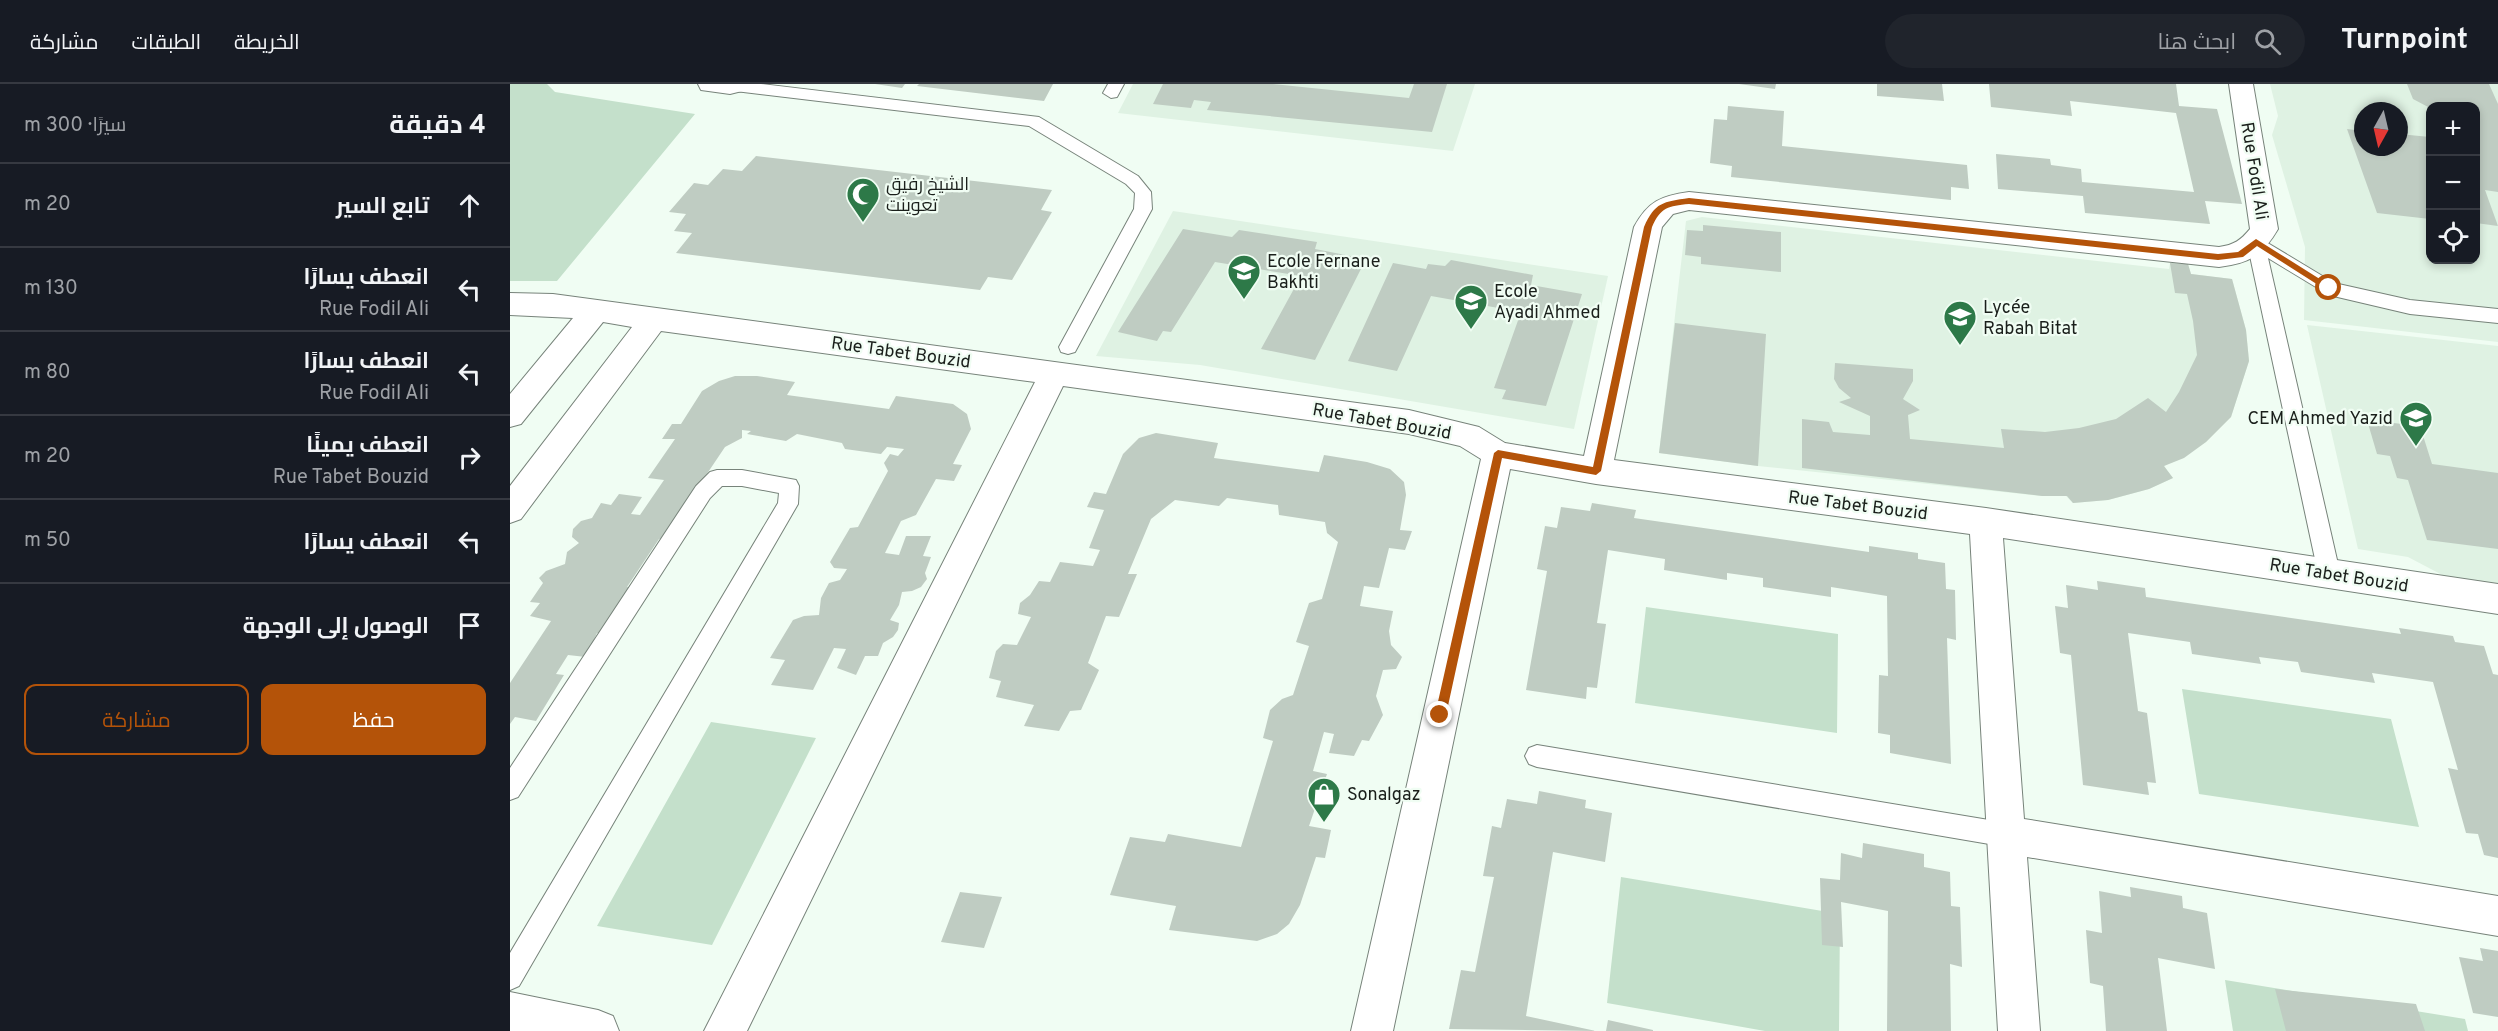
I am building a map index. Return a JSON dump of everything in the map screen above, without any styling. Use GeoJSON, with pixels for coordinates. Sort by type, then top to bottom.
{"type":"FeatureCollection","features":[{"type":"Feature","properties":{"kind":"street"},"geometry":{"type":"LineString","coordinates":[[710,84],[736,85]]}},
{"type":"Feature","properties":{"kind":"street","name":"Rue Fodil Ali"},"geometry":{"type":"LineString","coordinates":[[1596,471],[1648,227],[1653,215],[1665,204],[1689,201],[2218,257],[2240,255],[2256,242],[2264,229],[2241,84]]}},
{"type":"Feature","properties":{"kind":"street","name":"Rue Tabet Bouzid"},"geometry":{"type":"LineString","coordinates":[[510,304],[554,305],[654,319],[1061,360],[1409,422],[1468,436],[1498,453],[1596,471],[1986,522],[2498,599]]}},
{"type":"Feature","properties":{"kind":"street"},"geometry":{"type":"LineString","coordinates":[[510,415],[596,311]]}},
{"type":"Feature","properties":{"kind":"street"},"geometry":{"type":"LineString","coordinates":[[510,510],[654,319]]}},
{"type":"Feature","properties":{"kind":"street"},"geometry":{"type":"LineString","coordinates":[[725,1031],[1061,360]]}},
{"type":"Feature","properties":{"kind":"street"},"geometry":{"type":"LineString","coordinates":[[1372,1031],[1498,453]]}},
{"type":"Feature","properties":{"kind":"street"},"geometry":{"type":"LineString","coordinates":[[1986,522],[2019,1031]]}},
{"type":"Feature","properties":{"kind":"street"},"geometry":{"type":"LineString","coordinates":[[2007,835],[2498,916]]}},
{"type":"Feature","properties":{"kind":"street"},"geometry":{"type":"LineString","coordinates":[[510,1013],[598,1031]]}},
{"type":"Feature","properties":{"kind":"lane"},"geometry":{"type":"LineString","coordinates":[[736,85],[1033,121],[1132,180],[1143,192],[1143,209],[1061,360]]}},
{"type":"Feature","properties":{"kind":"lane"},"geometry":{"type":"LineString","coordinates":[[2256,242],[2329,288],[2410,307],[2498,316]]}},
{"type":"Feature","properties":{"kind":"lane"},"geometry":{"type":"LineString","coordinates":[[2256,242],[2329,573]]}},
{"type":"Feature","properties":{"kind":"lane"},"geometry":{"type":"LineString","coordinates":[[510,789],[703,492],[717,478],[742,478],[789,486],[788,504],[510,977]]}},
{"type":"Feature","properties":{"kind":"lane"},"geometry":{"type":"LineString","coordinates":[[1537,756],[2007,835]]}},
{"type":"Feature","properties":{"kind":"shaded area"},"geometry":{"type":"Polygon","coordinates":[[[510,84],[547,84],[555,92],[695,114],[557,281],[510,281],[510,84]]]}},
{"type":"Feature","properties":{"kind":"shaded area"},"geometry":{"type":"Polygon","coordinates":[[[1133,84],[1475,84],[1453,151],[1118,113],[1133,84]]]}},
{"type":"Feature","properties":{"kind":"shaded area"},"geometry":{"type":"Polygon","coordinates":[[[2270,84],[2498,84],[2498,342],[2304,320],[2305,247],[2272,135],[2278,116],[2270,84]]]}},
{"type":"Feature","properties":{"kind":"shaded area"},"geometry":{"type":"Polygon","coordinates":[[[1173,211],[1608,276],[1574,429],[1200,365],[1096,356],[1173,211]]]}},
{"type":"Feature","properties":{"kind":"shaded area","name":"Lycée Rabah Bitat"},"geometry":{"type":"Polygon","coordinates":[[[1702,217],[2169,269],[2170,263],[2188,264],[2191,274],[2232,279],[2246,330],[2249,361],[2231,417],[2206,442],[2164,466],[2173,478],[2149,489],[2108,500],[2073,503],[2066,496],[2042,496],[1758,466],[1659,453],[1686,221],[1702,217]]]}},
{"type":"Feature","properties":{"kind":"shaded area","name":"CEM Ahmed Yazid"},"geometry":{"type":"Polygon","coordinates":[[[2307,325],[2498,346],[2498,585],[2448,578],[2408,557],[2358,549],[2307,325]]]}},
{"type":"Feature","properties":{"kind":"shaded area"},"geometry":{"type":"Polygon","coordinates":[[[1646,607],[1838,634],[1837,733],[1635,703],[1646,607]]]}},
{"type":"Feature","properties":{"kind":"shaded area"},"geometry":{"type":"Polygon","coordinates":[[[2182,689],[2391,719],[2419,827],[2199,794],[2182,689]]]}},
{"type":"Feature","properties":{"kind":"shaded area"},"geometry":{"type":"Polygon","coordinates":[[[711,722],[816,738],[712,945],[597,926],[711,722]]]}},
{"type":"Feature","properties":{"kind":"shaded area"},"geometry":{"type":"Polygon","coordinates":[[[1621,877],[1840,914],[1839,1031],[1765,1031],[1607,1003],[1621,877]]]}},
{"type":"Feature","properties":{"kind":"shaded area"},"geometry":{"type":"Polygon","coordinates":[[[2225,980],[2465,1019],[2468,1031],[2233,1031],[2225,980]]]}},
{"type":"Feature","properties":{"kind":"building"},"geometry":{"type":"Polygon","coordinates":[[[875,84],[905,84],[902,88],[875,84]]]}},
{"type":"Feature","properties":{"kind":"building"},"geometry":{"type":"Polygon","coordinates":[[[919,84],[1053,84],[1044,101],[917,86],[919,84]]]}},
{"type":"Feature","properties":{"kind":"building"},"geometry":{"type":"Polygon","coordinates":[[[1163,84],[1273,84],[1409,98],[1414,84],[1447,84],[1432,132],[1207,110],[1211,102],[1194,100],[1191,108],[1153,104],[1163,84]]]}},
{"type":"Feature","properties":{"kind":"building"},"geometry":{"type":"Polygon","coordinates":[[[1739,84],[1776,84],[1775,89],[1739,84]]]}},
{"type":"Feature","properties":{"kind":"building"},"geometry":{"type":"Polygon","coordinates":[[[1877,84],[1942,84],[1944,101],[1877,96],[1877,84]]]}},
{"type":"Feature","properties":{"kind":"building"},"geometry":{"type":"Polygon","coordinates":[[[1989,84],[2176,84],[2179,106],[2217,109],[2242,204],[2205,201],[2210,224],[2085,213],[2083,196],[1998,189],[1996,154],[2050,159],[2051,165],[2081,169],[2082,182],[2194,192],[2176,113],[2070,101],[2072,116],[1991,107],[1989,84]]]}},
{"type":"Feature","properties":{"kind":"building"},"geometry":{"type":"Polygon","coordinates":[[[2407,84],[2489,84],[2498,104],[2498,192],[2485,190],[2498,226],[2480,224],[2480,102],[2426,102],[2426,106],[2413,99],[2407,84]]]}},
{"type":"Feature","properties":{"kind":"building"},"geometry":{"type":"Polygon","coordinates":[[[1728,106],[1784,111],[1782,146],[1967,165],[1969,189],[1951,187],[1951,200],[1731,177],[1732,166],[1710,163],[1714,119],[1727,120],[1728,106]]]}},
{"type":"Feature","properties":{"kind":"building"},"geometry":{"type":"Polygon","coordinates":[[[2347,129],[2354,130],[2354,149],[2347,129]]]}},
{"type":"Feature","properties":{"kind":"building"},"geometry":{"type":"Polygon","coordinates":[[[2408,135],[2426,137],[2426,219],[2377,213],[2357,156],[2408,156],[2408,135]]]}},
{"type":"Feature","properties":{"kind":"building","name":"الشيخ رفيق تعوينت"},"geometry":{"type":"Polygon","coordinates":[[[756,156],[1052,190],[1041,210],[1052,212],[1012,280],[988,277],[980,290],[676,253],[692,233],[674,231],[686,214],[669,212],[694,183],[708,185],[723,169],[742,171],[756,156]]]}},
{"type":"Feature","properties":{"kind":"building"},"geometry":{"type":"Polygon","coordinates":[[[1703,225],[1781,232],[1781,272],[1701,264],[1701,257],[1685,255],[1687,230],[1703,231],[1703,225]]]}},
{"type":"Feature","properties":{"kind":"building"},"geometry":{"type":"Polygon","coordinates":[[[1183,229],[1232,237],[1239,230],[1317,242],[1315,249],[1366,259],[1315,360],[1261,349],[1301,276],[1215,262],[1171,332],[1163,331],[1157,341],[1118,332],[1183,229]]]}},
{"type":"Feature","properties":{"kind":"building"},"geometry":{"type":"Polygon","coordinates":[[[1451,260],[1533,275],[1531,285],[1582,294],[1546,406],[1502,399],[1506,390],[1494,388],[1521,312],[1431,296],[1397,371],[1348,361],[1393,263],[1426,269],[1428,264],[1445,266],[1451,260]]]}},
{"type":"Feature","properties":{"kind":"building"},"geometry":{"type":"Polygon","coordinates":[[[2170,263],[2188,264],[2191,274],[2232,279],[2246,330],[2249,361],[2231,417],[2206,442],[2184,458],[2164,466],[2173,478],[2149,489],[2108,500],[2073,503],[2067,496],[2042,496],[1802,468],[1802,419],[1829,422],[1833,432],[1870,435],[1870,416],[1839,402],[1851,398],[1839,388],[1834,379],[1835,363],[1913,369],[1913,381],[1903,399],[1920,410],[1908,415],[1910,439],[2004,448],[2001,429],[2045,432],[2079,428],[2116,419],[2148,398],[2166,412],[2179,392],[2197,355],[2187,294],[2175,293],[2170,263]]]}},
{"type":"Feature","properties":{"kind":"building"},"geometry":{"type":"Polygon","coordinates":[[[1675,323],[1766,334],[1758,466],[1659,453],[1675,323]]]}},
{"type":"Feature","properties":{"kind":"building"},"geometry":{"type":"Polygon","coordinates":[[[735,376],[757,376],[795,382],[787,395],[889,409],[896,396],[953,404],[967,414],[971,429],[953,464],[962,465],[954,481],[936,479],[916,515],[901,521],[885,553],[899,555],[906,536],[931,536],[923,556],[931,557],[925,573],[927,579],[921,587],[902,592],[899,605],[890,620],[899,623],[898,630],[893,637],[883,643],[878,656],[865,656],[856,675],[837,668],[846,649],[834,648],[813,690],[771,685],[785,660],[770,658],[793,620],[804,616],[819,615],[821,598],[829,583],[840,580],[847,569],[834,568],[830,562],[850,528],[858,527],[888,471],[884,463],[890,454],[898,456],[904,449],[887,447],[881,454],[845,449],[842,443],[797,434],[786,441],[747,434],[751,431],[742,430],[742,438],[725,447],[688,502],[668,538],[659,539],[627,587],[637,586],[607,634],[597,633],[586,657],[568,655],[556,674],[564,675],[536,721],[515,717],[510,724],[510,683],[551,621],[530,616],[540,603],[530,602],[543,583],[539,578],[546,571],[565,564],[567,552],[579,543],[572,537],[573,529],[581,521],[592,518],[601,503],[611,505],[619,494],[642,497],[631,514],[640,515],[664,480],[648,478],[675,439],[662,439],[672,424],[681,424],[702,391],[719,381],[735,376]]]}},
{"type":"Feature","properties":{"kind":"building"},"geometry":{"type":"Polygon","coordinates":[[[2367,420],[2420,426],[2432,464],[2498,473],[2498,549],[2427,540],[2408,480],[2397,478],[2390,456],[2377,454],[2367,420]]]}},
{"type":"Feature","properties":{"kind":"building"},"geometry":{"type":"Polygon","coordinates":[[[1156,433],[1218,443],[1214,458],[1319,472],[1324,455],[1367,462],[1390,469],[1404,482],[1406,495],[1400,530],[1412,531],[1405,550],[1389,548],[1379,588],[1364,586],[1360,606],[1393,611],[1389,631],[1391,645],[1402,657],[1396,669],[1383,670],[1376,696],[1383,715],[1369,741],[1362,740],[1354,756],[1329,753],[1334,734],[1324,732],[1313,771],[1327,774],[1309,826],[1331,830],[1325,858],[1316,857],[1300,905],[1289,924],[1277,934],[1257,941],[1169,930],[1176,906],[1110,895],[1130,837],[1165,842],[1168,834],[1241,847],[1273,741],[1263,738],[1270,710],[1282,699],[1293,695],[1309,646],[1296,642],[1309,603],[1322,599],[1338,542],[1327,533],[1325,522],[1279,515],[1278,505],[1227,498],[1219,506],[1175,500],[1151,519],[1128,574],[1137,574],[1119,617],[1106,616],[1088,663],[1099,670],[1081,710],[1070,711],[1059,731],[1024,726],[1034,705],[996,697],[1001,681],[989,678],[996,651],[1003,644],[1017,645],[1031,617],[1018,614],[1020,603],[1030,595],[1039,581],[1050,582],[1060,562],[1093,566],[1100,550],[1089,548],[1104,510],[1087,507],[1094,492],[1106,494],[1123,454],[1139,438],[1156,433]]]}},
{"type":"Feature","properties":{"kind":"building"},"geometry":{"type":"Polygon","coordinates":[[[1592,503],[1636,510],[1634,518],[1869,552],[1869,546],[1918,553],[1918,559],[1945,563],[1946,589],[1955,590],[1956,640],[1947,638],[1951,764],[1890,753],[1890,735],[1878,733],[1879,675],[1888,676],[1887,596],[1831,587],[1831,597],[1763,587],[1763,578],[1727,573],[1727,580],[1664,570],[1665,559],[1608,550],[1597,623],[1606,624],[1597,688],[1587,687],[1586,699],[1526,690],[1547,571],[1537,569],[1545,526],[1557,528],[1561,507],[1590,511],[1592,503]]]}},
{"type":"Feature","properties":{"kind":"building"},"geometry":{"type":"Polygon","coordinates":[[[2097,581],[2145,588],[2146,597],[2401,634],[2399,628],[2453,636],[2455,642],[2484,646],[2493,674],[2498,675],[2498,858],[2484,855],[2478,834],[2466,833],[2448,768],[2458,770],[2433,682],[2372,673],[2375,683],[2301,672],[2298,662],[2259,657],[2261,664],[2192,654],[2190,642],[2128,633],[2138,711],[2147,713],[2156,783],[2147,782],[2149,795],[2083,785],[2071,655],[2060,653],[2055,606],[2068,608],[2066,585],[2098,590],[2097,581]]]}},
{"type":"Feature","properties":{"kind":"building"},"geometry":{"type":"Polygon","coordinates":[[[1539,791],[1586,800],[1585,808],[1612,813],[1605,862],[1553,852],[1526,1016],[1596,1031],[1449,1029],[1461,970],[1475,972],[1494,877],[1483,876],[1492,826],[1501,828],[1507,799],[1537,804],[1539,791]]]}},
{"type":"Feature","properties":{"kind":"building"},"geometry":{"type":"Polygon","coordinates":[[[1863,843],[1924,854],[1924,867],[1950,872],[1951,906],[1960,907],[1962,967],[1950,964],[1951,1031],[1887,1031],[1888,911],[1841,902],[1843,947],[1822,945],[1820,878],[1840,880],[1841,853],[1862,858],[1863,843]]]}},
{"type":"Feature","properties":{"kind":"building"},"geometry":{"type":"Polygon","coordinates":[[[2130,887],[2182,896],[2183,908],[2207,913],[2215,969],[2158,958],[2167,1031],[2106,1031],[2103,986],[2090,983],[2086,930],[2102,933],[2099,891],[2131,897],[2130,887]]]}},
{"type":"Feature","properties":{"kind":"building"},"geometry":{"type":"Polygon","coordinates":[[[960,892],[1002,897],[984,948],[941,942],[960,892]]]}},
{"type":"Feature","properties":{"kind":"building"},"geometry":{"type":"Polygon","coordinates":[[[2480,948],[2498,951],[2498,1017],[2473,1013],[2459,957],[2483,961],[2480,948]]]}},
{"type":"Feature","properties":{"kind":"building"},"geometry":{"type":"Polygon","coordinates":[[[2275,989],[2416,1004],[2425,1031],[2286,1031],[2275,989]]]}},
{"type":"Feature","properties":{"kind":"building"},"geometry":{"type":"Polygon","coordinates":[[[1608,1020],[1653,1030],[1653,1031],[1606,1031],[1608,1020]]]}},
{"type":"Feature","properties":{"kind":"place","name":"الشيخ رفيق تعوينت"},"geometry":{"type":"Point","coordinates":[863,223]}},
{"type":"Feature","properties":{"kind":"place","name":"Ecole Fernane Bakhti"},"geometry":{"type":"Point","coordinates":[1244,300]}},
{"type":"Feature","properties":{"kind":"place","name":"Ecole Ayadi Ahmed"},"geometry":{"type":"Point","coordinates":[1471,330]}},
{"type":"Feature","properties":{"kind":"place","name":"Lycée Rabah Bitat"},"geometry":{"type":"Point","coordinates":[1960,346]}},
{"type":"Feature","properties":{"kind":"place","name":"CEM Ahmed Yazid"},"geometry":{"type":"Point","coordinates":[2416,447]}},
{"type":"Feature","properties":{"kind":"place","name":"Sonalgaz"},"geometry":{"type":"Point","coordinates":[1324,823]}},
{"type":"Feature","properties":{"kind":"route"},"geometry":{"type":"LineString","coordinates":[[1440,715],[1498,453],[1596,471],[1648,227],[1653,215],[1665,204],[1689,201],[2218,257],[2240,255],[2256,242],[2329,288]]}}]}
